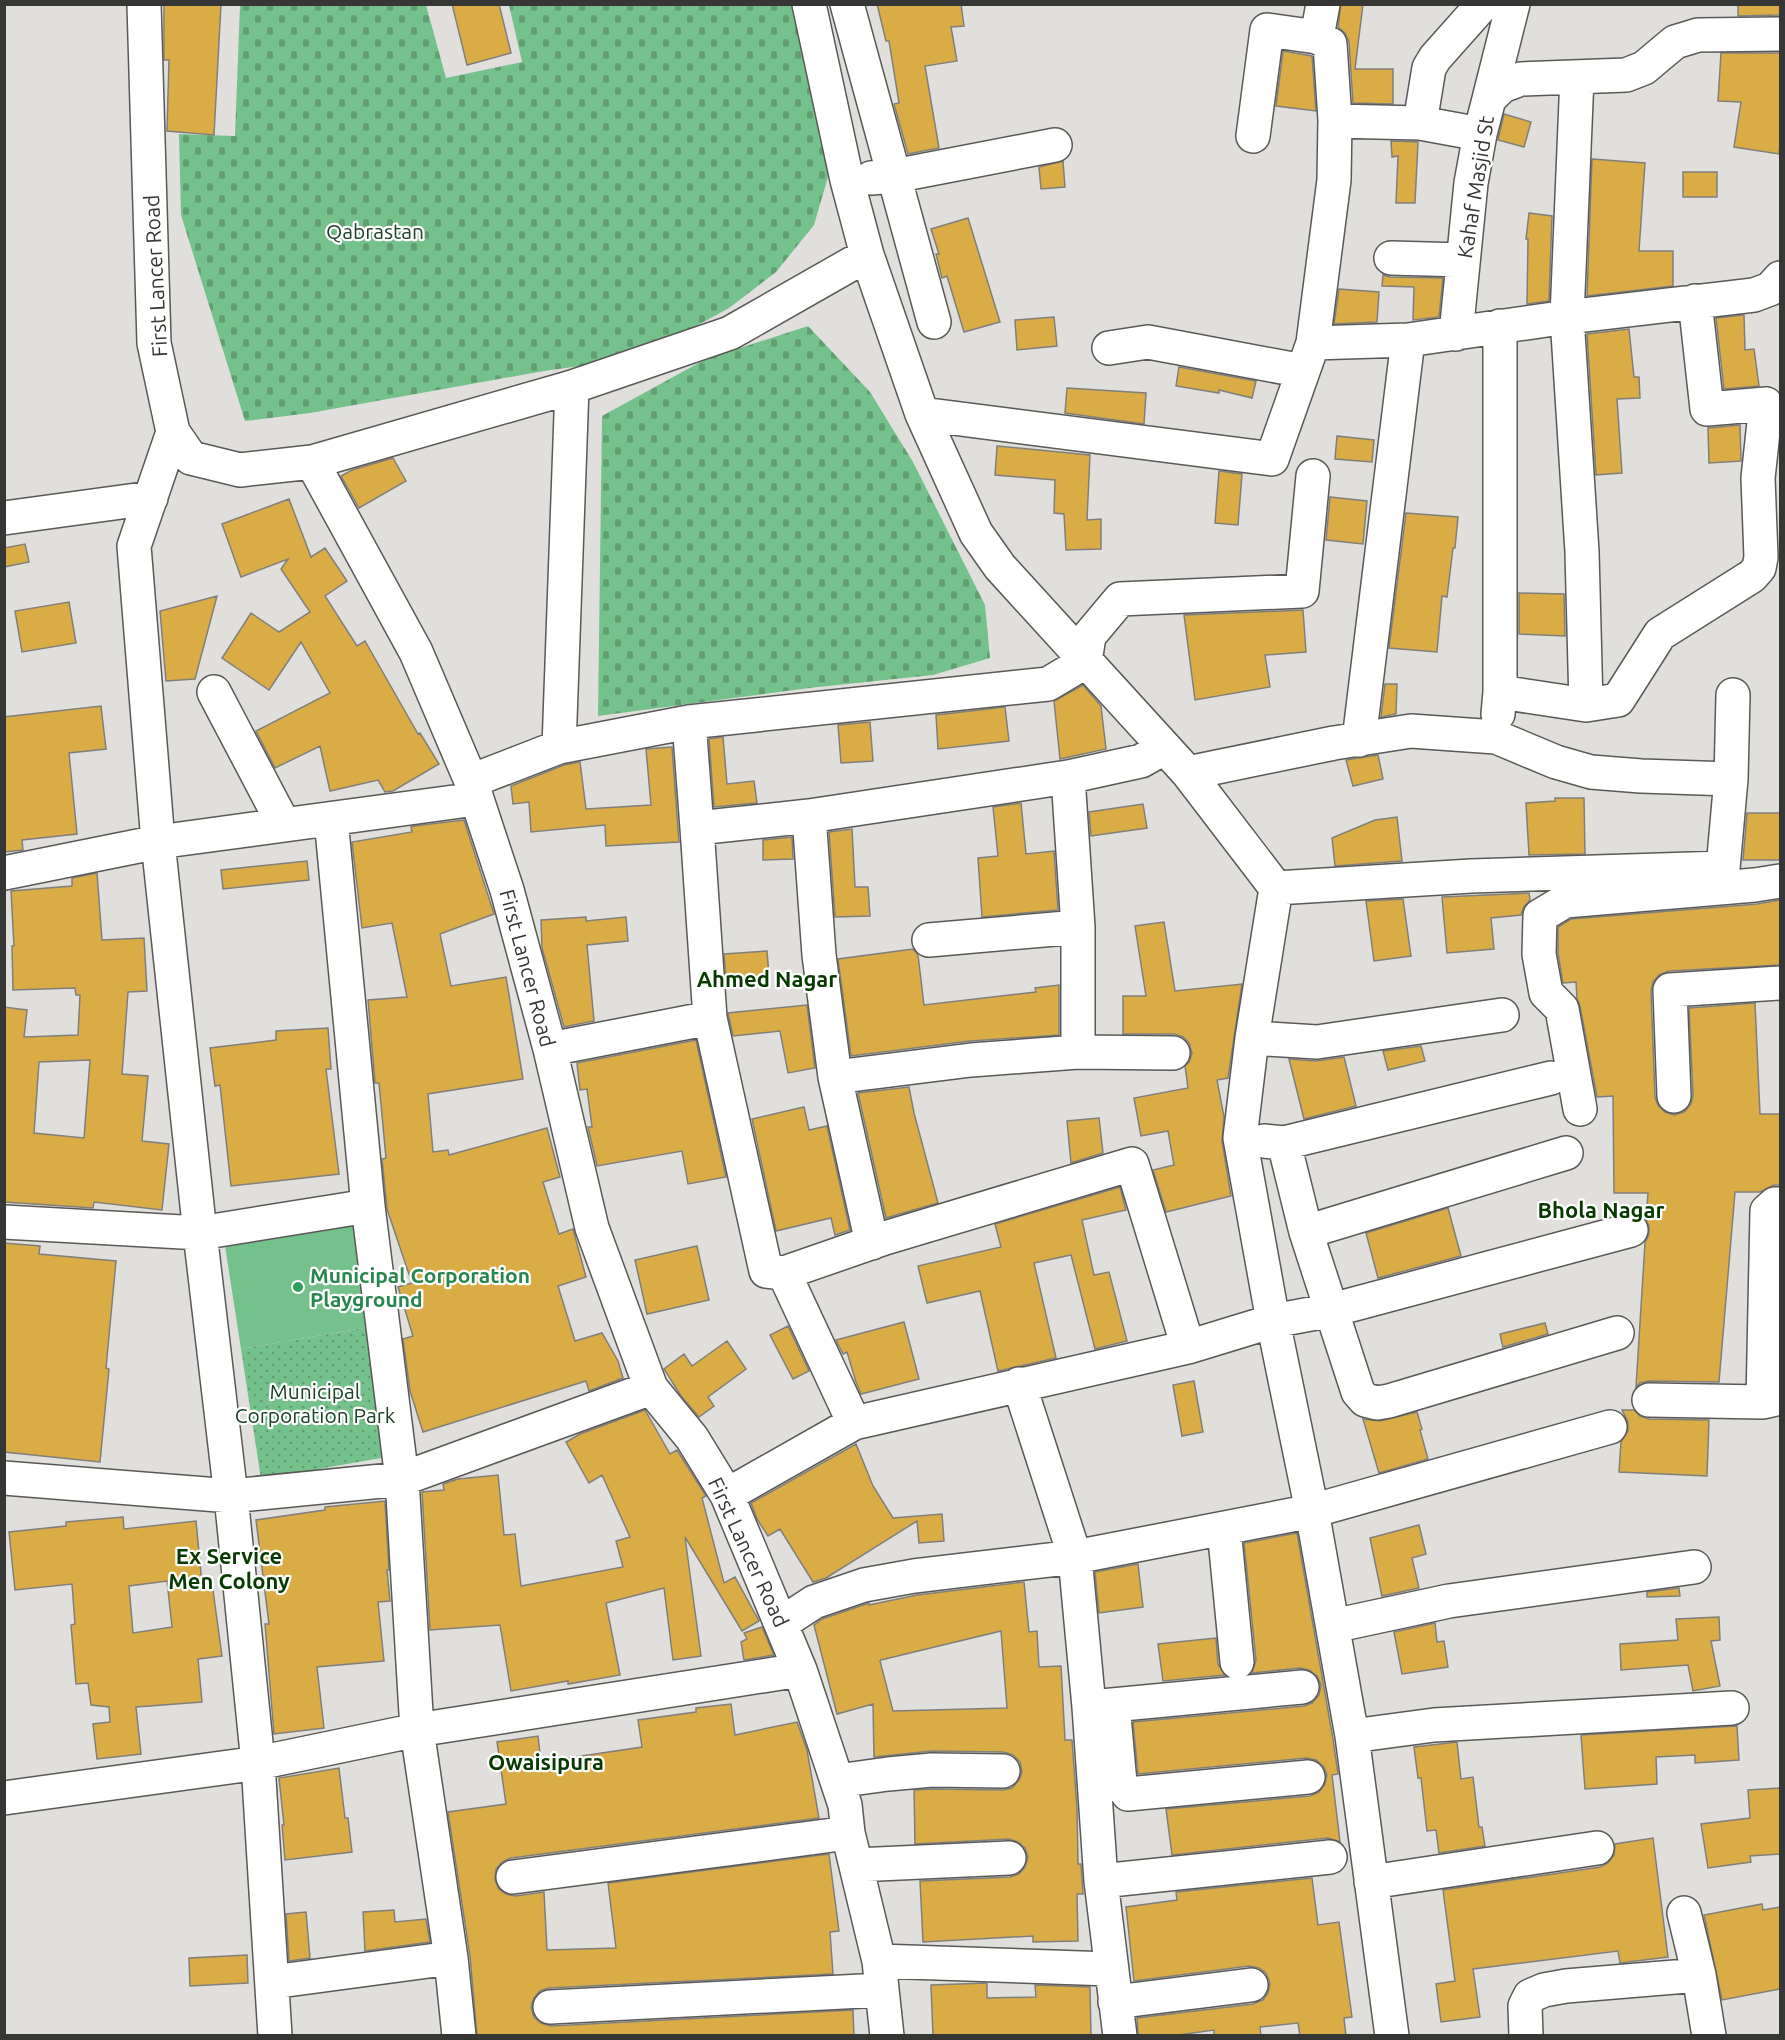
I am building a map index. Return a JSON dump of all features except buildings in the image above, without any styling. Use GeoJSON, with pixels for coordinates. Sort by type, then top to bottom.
{"type":"FeatureCollection","features":[{"type":"Feature","properties":{"kind":"street","name":"First Lancer Road"},"geometry":{"type":"LineString","coordinates":[[144,4],[154,343],[173,432],[191,458],[240,470],[312,462],[416,652],[474,790],[507,890],[550,1049],[592,1228],[651,1388],[692,1438],[727,1495],[800,1670],[844,1805],[848,1833],[881,1976],[887,2036]]}},
{"type":"Feature","properties":{"kind":"street"},"geometry":{"type":"LineString","coordinates":[[809,4],[847,180],[867,255],[922,414],[976,533],[1000,567],[1188,773],[1276,888],[1252,1038],[1240,1138],[1273,1321],[1334,1626],[1352,1736],[1392,2036]]}},
{"type":"Feature","properties":{"kind":"street"},"geometry":{"type":"LineString","coordinates":[[847,4],[934,322]]}},
{"type":"Feature","properties":{"kind":"street"},"geometry":{"type":"LineString","coordinates":[[1317,37],[1323,4]]}},
{"type":"Feature","properties":{"kind":"street"},"geometry":{"type":"LineString","coordinates":[[1420,123],[1429,68],[1435,58],[1483,4]]}},
{"type":"Feature","properties":{"kind":"street"},"geometry":{"type":"LineString","coordinates":[[1489,99],[1513,4]]}},
{"type":"Feature","properties":{"kind":"street"},"geometry":{"type":"LineString","coordinates":[[922,414],[1272,459],[1308,357],[1334,180],[1335,121],[1330,44],[1317,37],[1267,30],[1253,136]]}},
{"type":"Feature","properties":{"kind":"street","name":"Kahaf Masjid St"},"geometry":{"type":"LineString","coordinates":[[1456,334],[1471,183],[1480,134],[1489,99],[1502,86],[1521,79],[1626,75],[1644,68],[1675,42],[1693,36],[1780,34]]}},
{"type":"Feature","properties":{"kind":"street"},"geometry":{"type":"LineString","coordinates":[[1577,77],[1567,317],[1582,552],[1586,705]]}},
{"type":"Feature","properties":{"kind":"street"},"geometry":{"type":"LineString","coordinates":[[1335,121],[1420,123],[1480,134]]}},
{"type":"Feature","properties":{"kind":"street"},"geometry":{"type":"LineString","coordinates":[[847,180],[894,176],[1056,145]]}},
{"type":"Feature","properties":{"kind":"street"},"geometry":{"type":"LineString","coordinates":[[312,462],[572,387],[730,333],[867,255]]}},
{"type":"Feature","properties":{"kind":"street"},"geometry":{"type":"LineString","coordinates":[[1391,258],[1464,260]]}},
{"type":"Feature","properties":{"kind":"street"},"geometry":{"type":"LineString","coordinates":[[1109,348],[1148,342],[1308,357],[1500,326],[1754,295],[1770,289],[1780,278]]}},
{"type":"Feature","properties":{"kind":"street"},"geometry":{"type":"LineString","coordinates":[[1500,692],[1586,705],[1618,700],[1660,634],[1752,576],[1759,568],[1761,557],[1758,478],[1766,404],[1707,409],[1695,301]]}},
{"type":"Feature","properties":{"kind":"street"},"geometry":{"type":"LineString","coordinates":[[1496,737],[1500,692],[1500,326]]}},
{"type":"Feature","properties":{"kind":"street"},"geometry":{"type":"LineString","coordinates":[[1359,740],[1408,340]]}},
{"type":"Feature","properties":{"kind":"street"},"geometry":{"type":"LineString","coordinates":[[559,747],[572,387]]}},
{"type":"Feature","properties":{"kind":"street"},"geometry":{"type":"LineString","coordinates":[[173,432],[135,546],[158,842],[231,1496],[258,1763],[276,2036]]}},
{"type":"Feature","properties":{"kind":"street"},"geometry":{"type":"LineString","coordinates":[[1085,662],[1089,636],[1120,599],[1302,591],[1313,476]]}},
{"type":"Feature","properties":{"kind":"street"},"geometry":{"type":"LineString","coordinates":[[4,518],[151,498]]}},
{"type":"Feature","properties":{"kind":"street"},"geometry":{"type":"LineString","coordinates":[[4,873],[158,842],[331,819],[474,790],[559,747],[689,722],[1048,684],[1085,662]]}},
{"type":"Feature","properties":{"kind":"street"},"geometry":{"type":"LineString","coordinates":[[214,692],[284,825]]}},
{"type":"Feature","properties":{"kind":"street"},"geometry":{"type":"LineString","coordinates":[[1276,888],[1471,876],[1723,868],[1731,780],[1733,695]]}},
{"type":"Feature","properties":{"kind":"street"},"geometry":{"type":"LineString","coordinates":[[689,722],[710,1018],[766,1271],[784,1273],[872,1243],[1132,1164],[1188,1347]]}},
{"type":"Feature","properties":{"kind":"street"},"geometry":{"type":"LineString","coordinates":[[1188,773],[1411,731],[1496,737],[1556,762],[1591,772],[1731,780]]}},
{"type":"Feature","properties":{"kind":"street"},"geometry":{"type":"LineString","coordinates":[[697,828],[809,816],[1068,777],[1141,761],[1164,748]]}},
{"type":"Feature","properties":{"kind":"street"},"geometry":{"type":"LineString","coordinates":[[1068,777],[1078,927],[1078,1052]]}},
{"type":"Feature","properties":{"kind":"street"},"geometry":{"type":"LineString","coordinates":[[809,816],[819,955],[836,1077],[872,1243]]}},
{"type":"Feature","properties":{"kind":"street"},"geometry":{"type":"LineString","coordinates":[[331,819],[368,1206],[402,1479],[417,1731],[451,1958],[459,2036]]}},
{"type":"Feature","properties":{"kind":"street"},"geometry":{"type":"LineString","coordinates":[[1580,1109],[1562,1009],[1546,993],[1539,954],[1540,916],[1565,901],[1780,881]]}},
{"type":"Feature","properties":{"kind":"street"},"geometry":{"type":"LineString","coordinates":[[929,940],[1078,927]]}},
{"type":"Feature","properties":{"kind":"street"},"geometry":{"type":"LineString","coordinates":[[1674,1096],[1670,990],[1780,982]]}},
{"type":"Feature","properties":{"kind":"street"},"geometry":{"type":"LineString","coordinates":[[1252,1038],[1317,1042],[1502,1015]]}},
{"type":"Feature","properties":{"kind":"street"},"geometry":{"type":"LineString","coordinates":[[550,1049],[710,1018]]}},
{"type":"Feature","properties":{"kind":"street"},"geometry":{"type":"LineString","coordinates":[[836,1077],[971,1060],[1078,1052],[1173,1053]]}},
{"type":"Feature","properties":{"kind":"street"},"geometry":{"type":"LineString","coordinates":[[1240,1138],[1284,1143],[1551,1078]]}},
{"type":"Feature","properties":{"kind":"street"},"geometry":{"type":"LineString","coordinates":[[1284,1143],[1306,1232],[1358,1392],[1365,1400],[1377,1403],[1617,1333]]}},
{"type":"Feature","properties":{"kind":"street"},"geometry":{"type":"LineString","coordinates":[[1306,1232],[1566,1153]]}},
{"type":"Feature","properties":{"kind":"street"},"geometry":{"type":"LineString","coordinates":[[1649,1400],[1772,1400],[1767,1211],[1775,1204],[1780,1204]]}},
{"type":"Feature","properties":{"kind":"street"},"geometry":{"type":"LineString","coordinates":[[4,1222],[200,1233],[368,1206]]}},
{"type":"Feature","properties":{"kind":"street"},"geometry":{"type":"LineString","coordinates":[[727,1495],[854,1423],[1188,1347],[1273,1321],[1332,1310],[1631,1230]]}},
{"type":"Feature","properties":{"kind":"street"},"geometry":{"type":"LineString","coordinates":[[784,1273],[854,1423]]}},
{"type":"Feature","properties":{"kind":"street"},"geometry":{"type":"LineString","coordinates":[[1019,1384],[1075,1557],[1101,1706],[1105,1750],[1110,1969],[1125,2001]]}},
{"type":"Feature","properties":{"kind":"street"},"geometry":{"type":"LineString","coordinates":[[4,1478],[231,1496],[402,1479],[651,1388]]}},
{"type":"Feature","properties":{"kind":"street"},"geometry":{"type":"LineString","coordinates":[[782,1623],[814,1602],[864,1585],[914,1576],[1075,1557],[1312,1511],[1610,1426]]}},
{"type":"Feature","properties":{"kind":"street"},"geometry":{"type":"LineString","coordinates":[[1224,1528],[1237,1662]]}},
{"type":"Feature","properties":{"kind":"street"},"geometry":{"type":"LineString","coordinates":[[1334,1626],[1449,1601],[1694,1567]]}},
{"type":"Feature","properties":{"kind":"street"},"geometry":{"type":"LineString","coordinates":[[4,1798],[258,1763],[417,1731],[800,1670]]}},
{"type":"Feature","properties":{"kind":"street"},"geometry":{"type":"LineString","coordinates":[[1101,1706],[1302,1688]]}},
{"type":"Feature","properties":{"kind":"street"},"geometry":{"type":"LineString","coordinates":[[1352,1736],[1434,1725],[1732,1708]]}},
{"type":"Feature","properties":{"kind":"street"},"geometry":{"type":"LineString","coordinates":[[1105,1750],[1120,1783],[1128,1794],[1308,1777]]}},
{"type":"Feature","properties":{"kind":"street"},"geometry":{"type":"LineString","coordinates":[[837,1781],[932,1770],[1003,1771]]}},
{"type":"Feature","properties":{"kind":"street"},"geometry":{"type":"LineString","coordinates":[[513,1877],[848,1833]]}},
{"type":"Feature","properties":{"kind":"street"},"geometry":{"type":"LineString","coordinates":[[1371,1882],[1597,1848]]}},
{"type":"Feature","properties":{"kind":"street"},"geometry":{"type":"LineString","coordinates":[[1109,1896],[1330,1857]]}},
{"type":"Feature","properties":{"kind":"street"},"geometry":{"type":"LineString","coordinates":[[856,1865],[1009,1858]]}},
{"type":"Feature","properties":{"kind":"street"},"geometry":{"type":"LineString","coordinates":[[1109,1896],[1240,1888]]}},
{"type":"Feature","properties":{"kind":"street"},"geometry":{"type":"LineString","coordinates":[[1109,1896],[1125,2001],[1119,2036]]}},
{"type":"Feature","properties":{"kind":"street"},"geometry":{"type":"LineString","coordinates":[[1684,1913],[1699,1975],[1709,2036]]}},
{"type":"Feature","properties":{"kind":"street"},"geometry":{"type":"LineString","coordinates":[[272,1982],[451,1958]]}},
{"type":"Feature","properties":{"kind":"street"},"geometry":{"type":"LineString","coordinates":[[550,2007],[881,1976],[1110,1969]]}},
{"type":"Feature","properties":{"kind":"street"},"geometry":{"type":"LineString","coordinates":[[1526,2036],[1525,2006],[1530,1996],[1545,1990],[1566,1986],[1699,1975]]}},
{"type":"Feature","properties":{"kind":"street"},"geometry":{"type":"LineString","coordinates":[[1125,2001],[1251,1985]]}},
{"type":"Feature","properties":{"kind":"green space","name":"Qabrastan"},"geometry":{"type":"Polygon","coordinates":[[[805,4],[832,163],[814,225],[776,272],[729,308],[638,358],[544,371],[310,413],[245,421],[181,215],[179,134],[235,136],[240,5],[426,5],[446,78],[522,62],[509,5],[805,4]]]}},
{"type":"Feature","properties":{"kind":"green space"},"geometry":{"type":"Polygon","coordinates":[[[808,326],[870,392],[913,462],[985,605],[990,658],[933,675],[809,688],[598,716],[602,416],[706,359],[808,326]]]}},
{"type":"Feature","properties":{"kind":"green space","name":"Municipal Corporation Playground"},"geometry":{"type":"Polygon","coordinates":[[[358,1222],[369,1327],[241,1349],[225,1246],[358,1222]]]}},
{"type":"Feature","properties":{"kind":"green space","name":"Municipal Corporation Park"},"geometry":{"type":"Polygon","coordinates":[[[369,1327],[387,1457],[261,1479],[241,1349],[369,1327]]]}},
{"type":"Feature","properties":{"kind":"place","name":"Municipal Corporation Playground"},"geometry":{"type":"Point","coordinates":[298,1287]}},
{"type":"Feature","properties":{"kind":"district","name":"Ahmed Nagar"},"geometry":{"type":"Point","coordinates":[767,978]}},
{"type":"Feature","properties":{"kind":"district","name":"Bhola Nagar"},"geometry":{"type":"Point","coordinates":[1601,1209]}},
{"type":"Feature","properties":{"kind":"district","name":"Ex Service Men Colony"},"geometry":{"type":"Point","coordinates":[229,1568]}},
{"type":"Feature","properties":{"kind":"district","name":"Owaisipura"},"geometry":{"type":"Point","coordinates":[546,1761]}}]}
